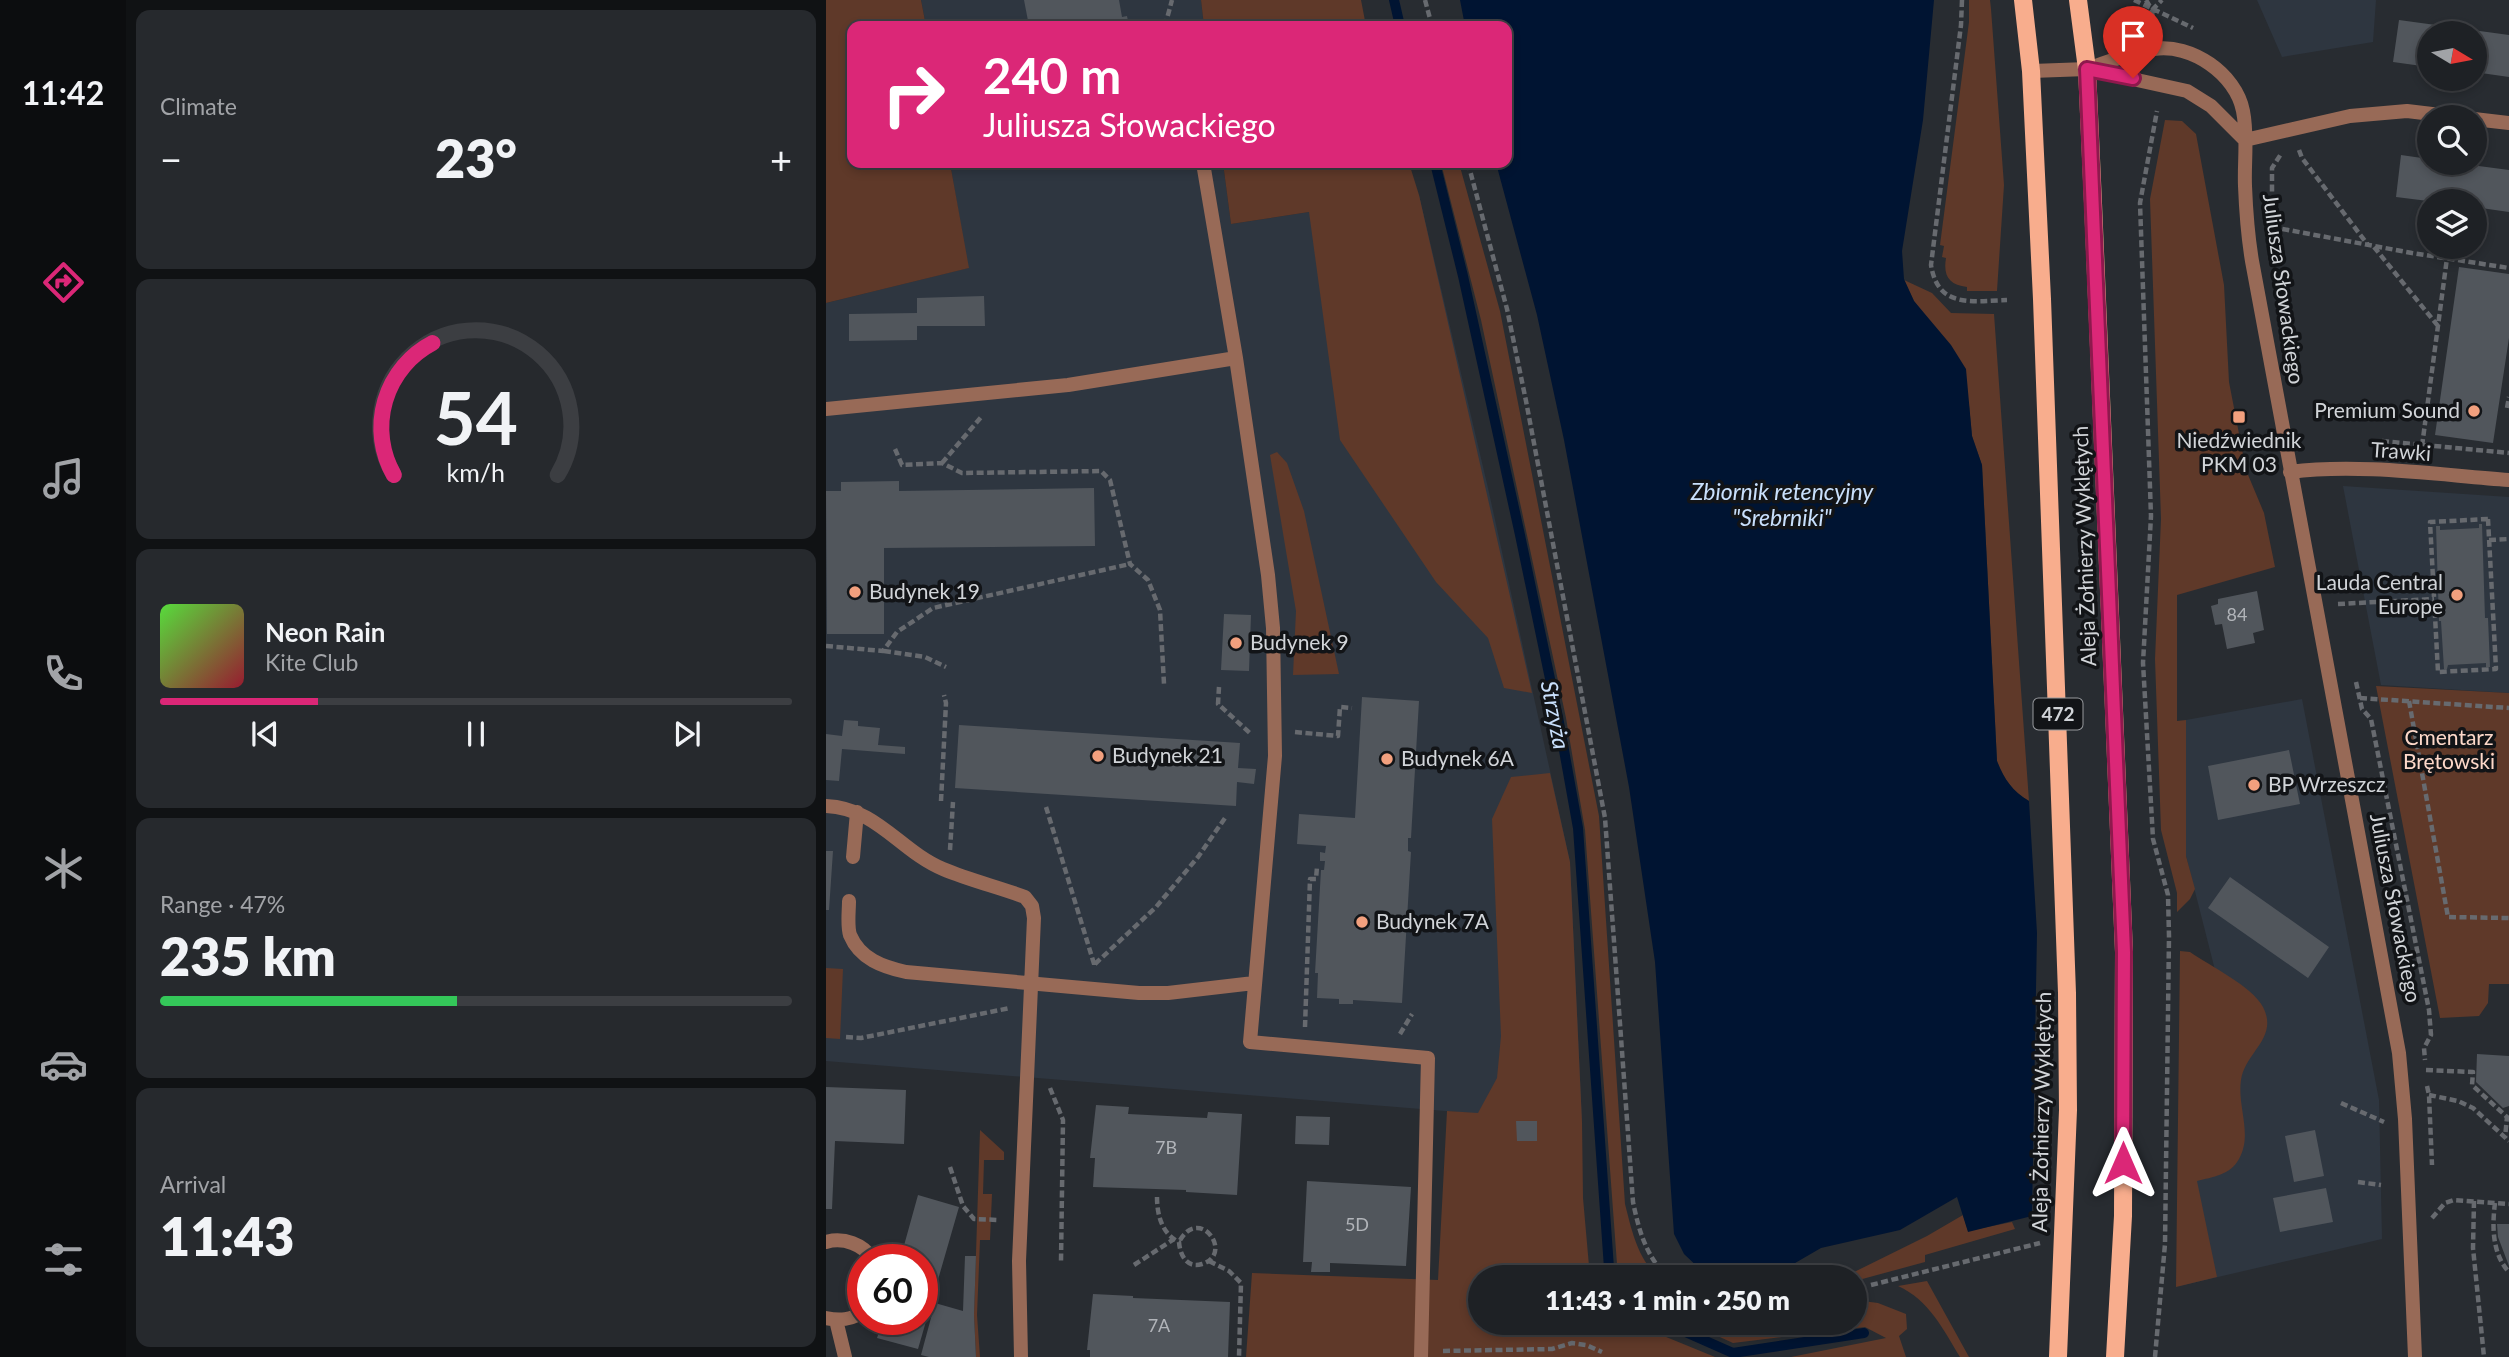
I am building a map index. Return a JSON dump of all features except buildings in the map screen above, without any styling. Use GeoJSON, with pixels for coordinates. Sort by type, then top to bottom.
{"type":"FeatureCollection","features":[{"type":"Feature","properties":{"kind":"main road","name":"472"},"geometry":{"type":"LineString","coordinates":[[2023,0],[2031,71]]}},
{"type":"Feature","properties":{"kind":"main road","name":"472"},"geometry":{"type":"LineString","coordinates":[[2078,0],[2087,69]]}},
{"type":"Feature","properties":{"kind":"main road","name":"Aleja Żołnierzy Wyklętych"},"geometry":{"type":"LineString","coordinates":[[2087,69],[2124,952],[2123,1216],[2115,1357]]}},
{"type":"Feature","properties":{"kind":"main road","name":"Aleja Żołnierzy Wyklętych"},"geometry":{"type":"LineString","coordinates":[[2031,71],[2067,993],[2068,1110],[2058,1357]]}},
{"type":"Feature","properties":{"kind":"street","name":"Juliusza Słowackiego"},"geometry":{"type":"LineString","coordinates":[[2087,69],[2154,49],[2175,49],[2191,53],[2221,74],[2235,92],[2243,110],[2250,251],[2399,1052],[2406,1131],[2415,1357]]}},
{"type":"Feature","properties":{"kind":"street","name":"Juliusza Słowackiego"},"geometry":{"type":"LineString","coordinates":[[2031,71],[2087,69],[2186,91],[2211,106],[2245,140]]}},
{"type":"Feature","properties":{"kind":"street"},"geometry":{"type":"LineString","coordinates":[[2245,140],[2350,116],[2417,112]]}},
{"type":"Feature","properties":{"kind":"street"},"geometry":{"type":"LineString","coordinates":[[2487,120],[2509,123]]}},
{"type":"Feature","properties":{"kind":"street"},"geometry":{"type":"LineString","coordinates":[[1204,168],[1236,358],[1268,575],[1273,628],[1275,756],[1250,1042],[1428,1058],[1421,1354]]}},
{"type":"Feature","properties":{"kind":"street"},"geometry":{"type":"LineString","coordinates":[[826,409],[1068,385],[1236,358]]}},
{"type":"Feature","properties":{"kind":"street","name":"Trawki"},"geometry":{"type":"LineString","coordinates":[[2290,472],[2352,469],[2509,480]]}},
{"type":"Feature","properties":{"kind":"street"},"geometry":{"type":"LineString","coordinates":[[826,806],[857,812],[877,823],[921,857],[952,872],[1025,897],[1031,906],[1034,918],[1020,1220],[1021,1357]]}},
{"type":"Feature","properties":{"kind":"street"},"geometry":{"type":"LineString","coordinates":[[853,857],[857,812]]}},
{"type":"Feature","properties":{"kind":"street"},"geometry":{"type":"LineString","coordinates":[[849,901],[849,933],[856,946],[870,961],[906,972],[1139,993],[1168,993],[1254,983]]}},
{"type":"Feature","properties":{"kind":"street"},"geometry":{"type":"LineString","coordinates":[[826,1242],[834,1240],[855,1244]]}},
{"type":"Feature","properties":{"kind":"street"},"geometry":{"type":"LineString","coordinates":[[831,1319],[845,1357]]}},
{"type":"Feature","properties":{"kind":"path"},"geometry":{"type":"LineString","coordinates":[[1167,21],[1172,0]]}},
{"type":"Feature","properties":{"kind":"path"},"geometry":{"type":"LineString","coordinates":[[1425,0],[1431,21]]}},
{"type":"Feature","properties":{"kind":"path"},"geometry":{"type":"LineString","coordinates":[[1962,0],[1931,265],[1933,279],[1947,296],[1956,300],[2007,300]]}},
{"type":"Feature","properties":{"kind":"path"},"geometry":{"type":"LineString","coordinates":[[2134,0],[2152,10]]}},
{"type":"Feature","properties":{"kind":"path"},"geometry":{"type":"LineString","coordinates":[[2146,0],[2152,10],[2153,25]]}},
{"type":"Feature","properties":{"kind":"path"},"geometry":{"type":"LineString","coordinates":[[2152,10],[2162,0]]}},
{"type":"Feature","properties":{"kind":"path"},"geometry":{"type":"LineString","coordinates":[[2155,1357],[2165,1244],[2169,936],[2168,895],[2153,839],[2143,663],[2151,516],[2140,204],[2157,111]]}},
{"type":"Feature","properties":{"kind":"path"},"geometry":{"type":"LineString","coordinates":[[2297,143],[2302,158],[2438,326]]}},
{"type":"Feature","properties":{"kind":"path"},"geometry":{"type":"LineString","coordinates":[[2284,149],[2272,168],[2272,227],[2417,253]]}},
{"type":"Feature","properties":{"kind":"path"},"geometry":{"type":"LineString","coordinates":[[1469,168],[1507,309],[1605,817],[1633,1202],[1640,1234],[1655,1265]]}},
{"type":"Feature","properties":{"kind":"path"},"geometry":{"type":"LineString","coordinates":[[2422,446],[2447,259]]}},
{"type":"Feature","properties":{"kind":"path"},"geometry":{"type":"LineString","coordinates":[[2453,259],[2509,268]]}},
{"type":"Feature","properties":{"kind":"path"},"geometry":{"type":"LineString","coordinates":[[942,463],[1004,391]]}},
{"type":"Feature","properties":{"kind":"path"},"geometry":{"type":"LineString","coordinates":[[2507,408],[2509,397]]}},
{"type":"Feature","properties":{"kind":"path"},"geometry":{"type":"LineString","coordinates":[[2382,441],[2509,453]]}},
{"type":"Feature","properties":{"kind":"path"},"geometry":{"type":"LineString","coordinates":[[895,449],[902,465],[942,463],[962,473],[1101,471],[1110,480],[1130,564],[1148,580],[1160,610],[1164,684]]}},
{"type":"Feature","properties":{"kind":"path"},"geometry":{"type":"LineString","coordinates":[[2488,519],[2496,669],[2438,672],[2434,599],[2430,522],[2488,519]]}},
{"type":"Feature","properties":{"kind":"path"},"geometry":{"type":"LineString","coordinates":[[2489,540],[2509,539]]}},
{"type":"Feature","properties":{"kind":"path"},"geometry":{"type":"LineString","coordinates":[[883,651],[897,632],[933,608],[1130,564]]}},
{"type":"Feature","properties":{"kind":"path"},"geometry":{"type":"LineString","coordinates":[[2338,604],[2434,599]]}},
{"type":"Feature","properties":{"kind":"path"},"geometry":{"type":"LineString","coordinates":[[826,646],[925,657],[946,667]]}},
{"type":"Feature","properties":{"kind":"path"},"geometry":{"type":"LineString","coordinates":[[2355,678],[2362,709],[2371,719],[2429,1010],[2431,1035],[2424,1048]]}},
{"type":"Feature","properties":{"kind":"path"},"geometry":{"type":"LineString","coordinates":[[1219,687],[1218,704],[1275,756]]}},
{"type":"Feature","properties":{"kind":"path"},"geometry":{"type":"LineString","coordinates":[[941,801],[946,703],[944,695]]}},
{"type":"Feature","properties":{"kind":"path"},"geometry":{"type":"LineString","coordinates":[[2360,698],[2509,708]]}},
{"type":"Feature","properties":{"kind":"path"},"geometry":{"type":"LineString","coordinates":[[2409,701],[2448,917],[2509,918]]}},
{"type":"Feature","properties":{"kind":"path"},"geometry":{"type":"LineString","coordinates":[[1292,732],[1338,736],[1340,707],[1352,708]]}},
{"type":"Feature","properties":{"kind":"path"},"geometry":{"type":"LineString","coordinates":[[952,872],[953,802]]}},
{"type":"Feature","properties":{"kind":"path"},"geometry":{"type":"LineString","coordinates":[[1046,807],[1095,964],[1156,907],[1198,857],[1224,818]]}},
{"type":"Feature","properties":{"kind":"path"},"geometry":{"type":"LineString","coordinates":[[1304,1031],[1310,878],[1316,879],[1317,867]]}},
{"type":"Feature","properties":{"kind":"path"},"geometry":{"type":"LineString","coordinates":[[1005,982],[1003,993],[1012,1003],[1011,1020]]}},
{"type":"Feature","properties":{"kind":"path"},"geometry":{"type":"LineString","coordinates":[[846,1037],[862,1038],[1012,1007]]}},
{"type":"Feature","properties":{"kind":"path"},"geometry":{"type":"LineString","coordinates":[[2426,1070],[2473,1072],[2472,1085],[2507,1117],[2507,1140]]}},
{"type":"Feature","properties":{"kind":"path"},"geometry":{"type":"LineString","coordinates":[[1046,1079],[1063,1120],[1061,1262]]}},
{"type":"Feature","properties":{"kind":"path"},"geometry":{"type":"LineString","coordinates":[[2432,1154],[2430,1095],[2458,1101],[2473,1108],[2507,1140]]}},
{"type":"Feature","properties":{"kind":"path"},"geometry":{"type":"LineString","coordinates":[[2341,1103],[2385,1122]]}},
{"type":"Feature","properties":{"kind":"path"},"geometry":{"type":"LineString","coordinates":[[950,1167],[963,1206],[974,1219],[1020,1220]]}},
{"type":"Feature","properties":{"kind":"path"},"geometry":{"type":"LineString","coordinates":[[2358,1182],[2381,1185]]}},
{"type":"Feature","properties":{"kind":"path"},"geometry":{"type":"LineString","coordinates":[[1134,1265],[1176,1241],[1191,1229],[1199,1228],[1214,1237],[1214,1255],[1209,1261],[1198,1265],[1187,1262],[1180,1254],[1176,1241],[1160,1222],[1157,1197]]}},
{"type":"Feature","properties":{"kind":"path"},"geometry":{"type":"LineString","coordinates":[[2432,1218],[2445,1203],[2454,1200],[2509,1204]]}},
{"type":"Feature","properties":{"kind":"path"},"geometry":{"type":"LineString","coordinates":[[2474,1201],[2473,1248],[2484,1357]]}},
{"type":"Feature","properties":{"kind":"path"},"geometry":{"type":"LineString","coordinates":[[2495,1203],[2494,1242],[2504,1267],[2509,1272]]}},
{"type":"Feature","properties":{"kind":"path"},"geometry":{"type":"LineString","coordinates":[[1871,1285],[2032,1245]]}},
{"type":"Feature","properties":{"kind":"path"},"geometry":{"type":"LineString","coordinates":[[1209,1261],[1229,1271],[1241,1283],[1239,1357]]}},
{"type":"Feature","properties":{"kind":"path"},"geometry":{"type":"LineString","coordinates":[[1421,1354],[1552,1349],[1572,1343],[1586,1345],[1602,1352]]}},
{"type":"Feature","properties":{"kind":"shaded area"},"geometry":{"type":"Polygon","coordinates":[[[921,0],[1201,0],[1203,21],[925,21],[921,0]]]}},
{"type":"Feature","properties":{"kind":"shaded area"},"geometry":{"type":"Polygon","coordinates":[[[2257,0],[2376,0],[2373,42],[2282,57],[2257,0]]]}},
{"type":"Feature","properties":{"kind":"shaded area"},"geometry":{"type":"Polygon","coordinates":[[[951,168],[1224,168],[1231,224],[1419,195],[1488,488],[1570,862],[1582,1122],[826,1061],[826,303],[968,268],[951,168]]]}},
{"type":"Feature","properties":{"kind":"shaded area"},"geometry":{"type":"Polygon","coordinates":[[[2343,486],[2509,497],[2509,693],[2381,685],[2343,486]]]}},
{"type":"Feature","properties":{"kind":"shaded area"},"geometry":{"type":"Polygon","coordinates":[[[2302,699],[2379,1100],[2382,1239],[2179,1286],[2184,1205],[2229,1025],[2186,856],[2186,720],[2302,699]]]}},
{"type":"Feature","properties":{"kind":"green space"},"geometry":{"type":"Polygon","coordinates":[[[826,0],[921,0],[925,21],[847,21],[847,168],[951,168],[969,268],[826,303],[826,0]]]}},
{"type":"Feature","properties":{"kind":"green space"},"geometry":{"type":"Polygon","coordinates":[[[1201,0],[1361,0],[1365,21],[1203,21],[1201,0]]]}},
{"type":"Feature","properties":{"kind":"green space"},"geometry":{"type":"Polygon","coordinates":[[[1969,0],[1990,0],[1991,9],[2004,185],[1997,291],[1967,291],[1967,287],[1952,282],[1945,270],[1946,258],[1942,257],[1944,246],[1940,245],[1969,22],[1969,0]]]}},
{"type":"Feature","properties":{"kind":"green space"},"geometry":{"type":"Polygon","coordinates":[[[2165,120],[2182,121],[2196,134],[2224,285],[2229,382],[2246,470],[2264,513],[2275,567],[2177,595],[2177,721],[2186,720],[2186,856],[2195,889],[2190,899],[2177,912],[2177,893],[2161,830],[2155,659],[2161,519],[2150,199],[2165,120]]]}},
{"type":"Feature","properties":{"kind":"green space"},"geometry":{"type":"Polygon","coordinates":[[[1224,168],[1411,168],[1419,195],[1532,693],[1504,688],[1488,638],[1436,582],[1340,440],[1309,212],[1231,224],[1224,168]]]}},
{"type":"Feature","properties":{"kind":"green space"},"geometry":{"type":"Polygon","coordinates":[[[1442,168],[1460,168],[1500,311],[1599,816],[1625,1204],[1633,1234],[1648,1265],[1617,1264],[1585,830],[1566,718],[1481,320],[1442,168]]]}},
{"type":"Feature","properties":{"kind":"green space"},"geometry":{"type":"Polygon","coordinates":[[[1904,280],[1932,293],[1951,313],[1994,314],[2029,801],[2009,784],[1997,761],[1982,465],[1972,436],[1969,405],[1929,321],[1914,301],[1904,280]]]}},
{"type":"Feature","properties":{"kind":"green space"},"geometry":{"type":"Polygon","coordinates":[[[1277,452],[1287,463],[1304,511],[1339,674],[1293,675],[1296,611],[1270,455],[1277,452]]]}},
{"type":"Feature","properties":{"kind":"green space","name":"Cmentarz Brętowski"},"geometry":{"type":"Polygon","coordinates":[[[2376,686],[2509,693],[2509,984],[2489,984],[2488,1003],[2479,1016],[2440,1018],[2376,686]]]}},
{"type":"Feature","properties":{"kind":"green space"},"geometry":{"type":"Polygon","coordinates":[[[1550,773],[1570,862],[1583,1198],[1589,1265],[1468,1265],[1468,1335],[1661,1335],[1715,1357],[1246,1357],[1252,1273],[1438,1280],[1447,1111],[1478,1113],[1497,1078],[1501,1036],[1492,819],[1511,777],[1550,773]]]}},
{"type":"Feature","properties":{"kind":"green space"},"geometry":{"type":"Polygon","coordinates":[[[2180,951],[2190,952],[2230,977],[2258,999],[2267,1018],[2267,1028],[2260,1045],[2248,1061],[2241,1080],[2245,1140],[2239,1159],[2226,1172],[2197,1181],[2217,1277],[2176,1287],[2180,951]]]}},
{"type":"Feature","properties":{"kind":"green space"},"geometry":{"type":"Polygon","coordinates":[[[826,968],[843,969],[840,1039],[826,1038],[826,968]]]}},
{"type":"Feature","properties":{"kind":"green space"},"geometry":{"type":"Polygon","coordinates":[[[980,1130],[1004,1152],[1004,1160],[984,1160],[983,1194],[992,1194],[990,1240],[980,1240],[977,1315],[980,1357],[976,1357],[974,1315],[980,1130]]]}},
{"type":"Feature","properties":{"kind":"green space"},"geometry":{"type":"Polygon","coordinates":[[[1963,1215],[1968,1231],[2012,1222],[2015,1229],[1925,1255],[1925,1262],[1867,1278],[1867,1266],[1963,1215]]]}},
{"type":"Feature","properties":{"kind":"green space"},"geometry":{"type":"Polygon","coordinates":[[[1927,1281],[1969,1357],[1960,1357],[1927,1307],[1898,1286],[1927,1281]]]}},
{"type":"Feature","properties":{"kind":"green space"},"geometry":{"type":"Polygon","coordinates":[[[1867,1302],[1906,1314],[1907,1329],[1899,1336],[1906,1357],[1791,1357],[1886,1338],[1867,1328],[1867,1302]]]}},
{"type":"Feature","properties":{"kind":"green space"},"geometry":{"type":"Polygon","coordinates":[[[1715,1335],[1799,1335],[1733,1343],[1715,1335]]]}},
{"type":"Feature","properties":{"kind":"water","name":"Zbiornik retencyjny \"Srebrniki\""},"geometry":{"type":"Polygon","coordinates":[[[1460,0],[1934,0],[1923,120],[1902,251],[1904,279],[1914,301],[1951,345],[1966,369],[1972,436],[1982,465],[1997,761],[2009,784],[2029,801],[2037,933],[2032,1216],[1968,1232],[1957,1197],[1900,1230],[1821,1248],[1792,1265],[1696,1265],[1684,1254],[1674,1234],[1655,962],[1629,787],[1564,440],[1537,315],[1497,168],[1512,168],[1512,21],[1464,21],[1460,0]]]}},
{"type":"Feature","properties":{"kind":"waterway","name":"Strzyża"},"geometry":{"type":"LineString","coordinates":[[1394,0],[1399,21]]}},
{"type":"Feature","properties":{"kind":"waterway","name":"Strzyża"},"geometry":{"type":"LineString","coordinates":[[1436,168],[1520,535],[1578,828],[1609,1265]]}},
{"type":"Feature","properties":{"kind":"waterway","name":"Strzyża"},"geometry":{"type":"LineString","coordinates":[[1692,1335],[1733,1353],[1851,1335]]}},
{"type":"Feature","properties":{"kind":"place","name":"Premium Sound"},"geometry":{"type":"Point","coordinates":[2474,411]}},
{"type":"Feature","properties":{"kind":"place","name":"Niedźwiednik PKM 03"},"geometry":{"type":"Point","coordinates":[2239,417]}},
{"type":"Feature","properties":{"kind":"place","name":"Budynek 19"},"geometry":{"type":"Point","coordinates":[855,592]}},
{"type":"Feature","properties":{"kind":"place","name":"Lauda Central Europe"},"geometry":{"type":"Point","coordinates":[2457,595]}},
{"type":"Feature","properties":{"kind":"place","name":"Budynek 9"},"geometry":{"type":"Point","coordinates":[1236,643]}},
{"type":"Feature","properties":{"kind":"place","name":"Budynek 21"},"geometry":{"type":"Point","coordinates":[1098,756]}},
{"type":"Feature","properties":{"kind":"place","name":"Budynek 6A"},"geometry":{"type":"Point","coordinates":[1387,759]}},
{"type":"Feature","properties":{"kind":"place","name":"BP Wrzeszcz"},"geometry":{"type":"Point","coordinates":[2254,785]}},
{"type":"Feature","properties":{"kind":"place","name":"Budynek 7A"},"geometry":{"type":"Point","coordinates":[1362,922]}},
{"type":"Feature","properties":{"kind":"route"},"geometry":{"type":"LineString","coordinates":[[2123,1163],[2124,952],[2087,69],[2133,78]]}}]}
